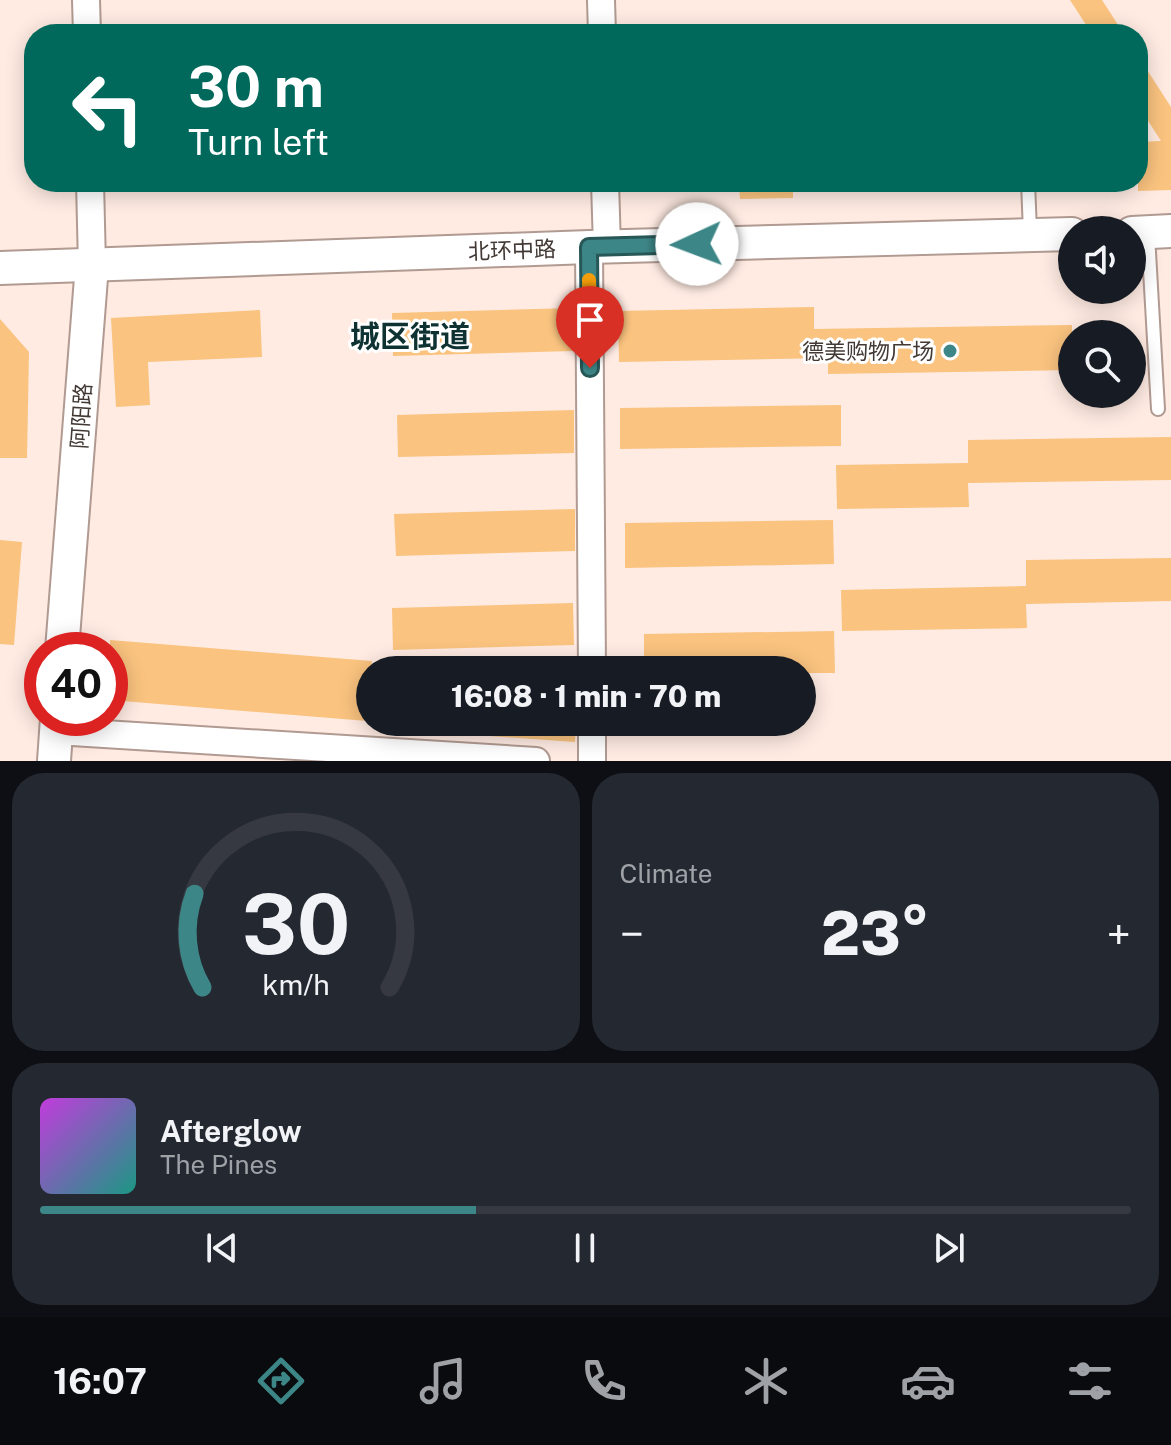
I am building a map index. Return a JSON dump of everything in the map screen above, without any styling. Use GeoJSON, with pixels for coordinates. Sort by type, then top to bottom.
{"type":"FeatureCollection","features":[{"type":"Feature","properties":{"kind":"street"},"geometry":{"type":"LineString","coordinates":[[86,0],[87,24]]}},
{"type":"Feature","properties":{"kind":"street"},"geometry":{"type":"LineString","coordinates":[[601,0],[602,24]]}},
{"type":"Feature","properties":{"kind":"street","name":"阿阳路"},"geometry":{"type":"LineString","coordinates":[[63,632],[92,265],[90,192]]}},
{"type":"Feature","properties":{"kind":"street"},"geometry":{"type":"LineString","coordinates":[[592,656],[598,247],[604,192]]}},
{"type":"Feature","properties":{"kind":"street","name":"北环中路"},"geometry":{"type":"LineString","coordinates":[[0,268],[1058,234]]}},
{"type":"Feature","properties":{"kind":"street"},"geometry":{"type":"LineString","coordinates":[[592,736],[592,761]]}},
{"type":"Feature","properties":{"kind":"street"},"geometry":{"type":"LineString","coordinates":[[56,737],[536,761]]}},
{"type":"Feature","properties":{"kind":"lane"},"geometry":{"type":"LineString","coordinates":[[1029,192],[1031,235]]}},
{"type":"Feature","properties":{"kind":"lane"},"geometry":{"type":"LineString","coordinates":[[1150,232],[1158,409]]}},
{"type":"Feature","properties":{"kind":"building"},"geometry":{"type":"Polygon","coordinates":[[[1070,0],[1102,0],[1118,24],[1086,24],[1070,0]]]}},
{"type":"Feature","properties":{"kind":"building"},"geometry":{"type":"Polygon","coordinates":[[[1148,71],[1171,107],[1171,190],[1148,191],[1148,142],[1161,141],[1148,121],[1148,71]]]}},
{"type":"Feature","properties":{"kind":"building"},"geometry":{"type":"Polygon","coordinates":[[[740,192],[793,192],[793,198],[740,199],[740,192]]]}},
{"type":"Feature","properties":{"kind":"building"},"geometry":{"type":"Polygon","coordinates":[[[814,307],[814,329],[1058,325],[1058,370],[828,374],[828,358],[619,362],[618,311],[814,307]]]}},
{"type":"Feature","properties":{"kind":"building"},"geometry":{"type":"Polygon","coordinates":[[[572,308],[574,351],[393,356],[392,313],[572,308]]]}},
{"type":"Feature","properties":{"kind":"building"},"geometry":{"type":"Polygon","coordinates":[[[260,310],[262,357],[148,362],[150,405],[116,407],[111,318],[260,310]]]}},
{"type":"Feature","properties":{"kind":"building"},"geometry":{"type":"Polygon","coordinates":[[[0,319],[29,352],[27,458],[0,458],[0,319]]]}},
{"type":"Feature","properties":{"kind":"building"},"geometry":{"type":"Polygon","coordinates":[[[841,405],[841,446],[620,449],[620,408],[841,405]]]}},
{"type":"Feature","properties":{"kind":"building"},"geometry":{"type":"Polygon","coordinates":[[[574,410],[574,453],[398,457],[397,415],[574,410]]]}},
{"type":"Feature","properties":{"kind":"building"},"geometry":{"type":"Polygon","coordinates":[[[1171,437],[1171,480],[968,483],[969,507],[837,509],[836,465],[968,463],[968,440],[1171,437]]]}},
{"type":"Feature","properties":{"kind":"building"},"geometry":{"type":"Polygon","coordinates":[[[575,509],[575,551],[396,556],[394,514],[575,509]]]}},
{"type":"Feature","properties":{"kind":"building"},"geometry":{"type":"Polygon","coordinates":[[[833,520],[834,564],[625,568],[625,523],[833,520]]]}},
{"type":"Feature","properties":{"kind":"building"},"geometry":{"type":"Polygon","coordinates":[[[0,540],[22,542],[14,645],[0,644],[0,540]]]}},
{"type":"Feature","properties":{"kind":"building"},"geometry":{"type":"Polygon","coordinates":[[[1171,558],[1171,601],[1026,604],[1027,628],[842,631],[841,590],[1026,586],[1026,560],[1171,558]]]}},
{"type":"Feature","properties":{"kind":"building"},"geometry":{"type":"Polygon","coordinates":[[[573,603],[574,645],[393,650],[392,608],[573,603]]]}},
{"type":"Feature","properties":{"kind":"building"},"geometry":{"type":"Polygon","coordinates":[[[834,631],[835,673],[816,673],[816,656],[644,656],[644,634],[834,631]]]}},
{"type":"Feature","properties":{"kind":"building"},"geometry":{"type":"Polygon","coordinates":[[[128,641],[356,660],[356,720],[128,701],[128,641]]]}},
{"type":"Feature","properties":{"kind":"building"},"geometry":{"type":"Polygon","coordinates":[[[489,736],[575,736],[575,742],[489,736]]]}},
{"type":"Feature","properties":{"kind":"slow traffic"},"geometry":{"type":"LineString","coordinates":[[589,280],[590,326]]}},
{"type":"Feature","properties":{"kind":"place","name":"德美购物广场"},"geometry":{"type":"Point","coordinates":[950,351]}},
{"type":"Feature","properties":{"kind":"district","name":"城区街道"},"geometry":{"type":"Point","coordinates":[410,336]}},
{"type":"Feature","properties":{"kind":"route"},"geometry":{"type":"LineString","coordinates":[[590,368],[589,247],[697,244]]}}]}
